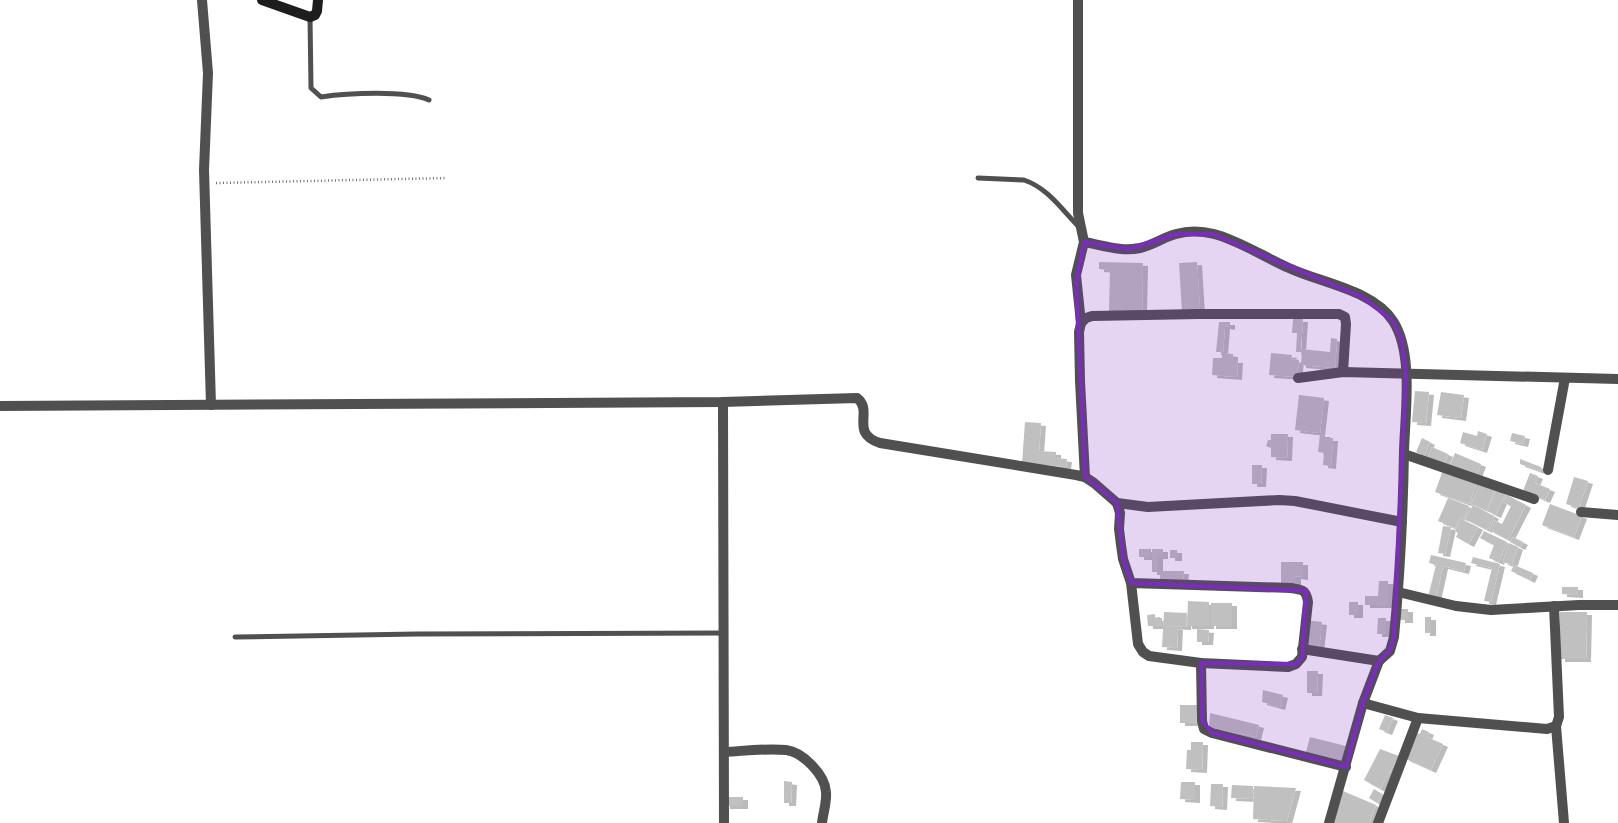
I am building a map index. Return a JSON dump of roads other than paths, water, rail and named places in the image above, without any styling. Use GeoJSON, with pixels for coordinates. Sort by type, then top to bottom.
{"type":"FeatureCollection","features":[{"type":"Feature","properties":{"kind":"main road"},"geometry":{"type":"LineString","coordinates":[[262,0],[310,17],[315,15],[318,10],[318,0]]}},
{"type":"Feature","properties":{"kind":"street"},"geometry":{"type":"LineString","coordinates":[[202,0],[208,73],[204,183],[211,405]]}},
{"type":"Feature","properties":{"kind":"street"},"geometry":{"type":"LineString","coordinates":[[1078,0],[1078,213],[1084,242],[1076,275],[1081,323],[1080,381],[1085,477]]}},
{"type":"Feature","properties":{"kind":"street"},"geometry":{"type":"LineString","coordinates":[[1084,242],[1129,249],[1140,248],[1182,233],[1213,234],[1226,238],[1291,269],[1345,288],[1362,297],[1386,311],[1402,340],[1406,374],[1404,454],[1402,522],[1394,637],[1390,651],[1379,661],[1363,703],[1329,823]]}},
{"type":"Feature","properties":{"kind":"street"},"geometry":{"type":"LineString","coordinates":[[1081,323],[1086,318],[1092,316],[1339,314],[1345,317],[1346,324],[1343,372]]}},
{"type":"Feature","properties":{"kind":"street"},"geometry":{"type":"LineString","coordinates":[[1298,378],[1343,372],[1618,379]]}},
{"type":"Feature","properties":{"kind":"street"},"geometry":{"type":"LineString","coordinates":[[1548,470],[1565,378]]}},
{"type":"Feature","properties":{"kind":"street"},"geometry":{"type":"LineString","coordinates":[[0,406],[723,402],[857,398],[861,401],[863,407],[863,431],[871,440],[1085,477],[1117,503],[1148,507],[1279,500],[1295,501],[1402,522]]}},
{"type":"Feature","properties":{"kind":"street"},"geometry":{"type":"LineString","coordinates":[[723,402],[724,823]]}},
{"type":"Feature","properties":{"kind":"street"},"geometry":{"type":"LineString","coordinates":[[1404,454],[1534,499]]}},
{"type":"Feature","properties":{"kind":"street"},"geometry":{"type":"LineString","coordinates":[[1117,503],[1123,559],[1131,583],[1138,644],[1143,652],[1149,656],[1201,663],[1288,667],[1296,664],[1302,657],[1308,602],[1307,594],[1303,590],[1291,588],[1131,583]]}},
{"type":"Feature","properties":{"kind":"street"},"geometry":{"type":"LineString","coordinates":[[1581,512],[1618,515]]}},
{"type":"Feature","properties":{"kind":"street"},"geometry":{"type":"LineString","coordinates":[[1398,592],[1456,606],[1491,610],[1554,606],[1618,605]]}},
{"type":"Feature","properties":{"kind":"street"},"geometry":{"type":"LineString","coordinates":[[1554,606],[1559,717],[1556,726],[1564,823]]}},
{"type":"Feature","properties":{"kind":"street"},"geometry":{"type":"LineString","coordinates":[[1302,649],[1379,661]]}},
{"type":"Feature","properties":{"kind":"street"},"geometry":{"type":"LineString","coordinates":[[1201,663],[1202,721],[1204,729],[1212,733],[1346,767]]}},
{"type":"Feature","properties":{"kind":"street"},"geometry":{"type":"LineString","coordinates":[[1363,703],[1418,718],[1548,729],[1556,726]]}},
{"type":"Feature","properties":{"kind":"street"},"geometry":{"type":"LineString","coordinates":[[1378,823],[1418,718]]}},
{"type":"Feature","properties":{"kind":"street"},"geometry":{"type":"LineString","coordinates":[[724,752],[784,750],[796,754],[814,767],[824,782],[826,793],[822,823]]}},
{"type":"Feature","properties":{"kind":"lane"},"geometry":{"type":"LineString","coordinates":[[310,17],[310,78],[311,88],[315,92],[321,96],[414,95],[429,100]]}},
{"type":"Feature","properties":{"kind":"lane"},"geometry":{"type":"LineString","coordinates":[[978,178],[1031,182],[1047,193],[1081,230]]}},
{"type":"Feature","properties":{"kind":"lane"},"geometry":{"type":"LineString","coordinates":[[235,637],[417,634],[724,633]]}}]}
